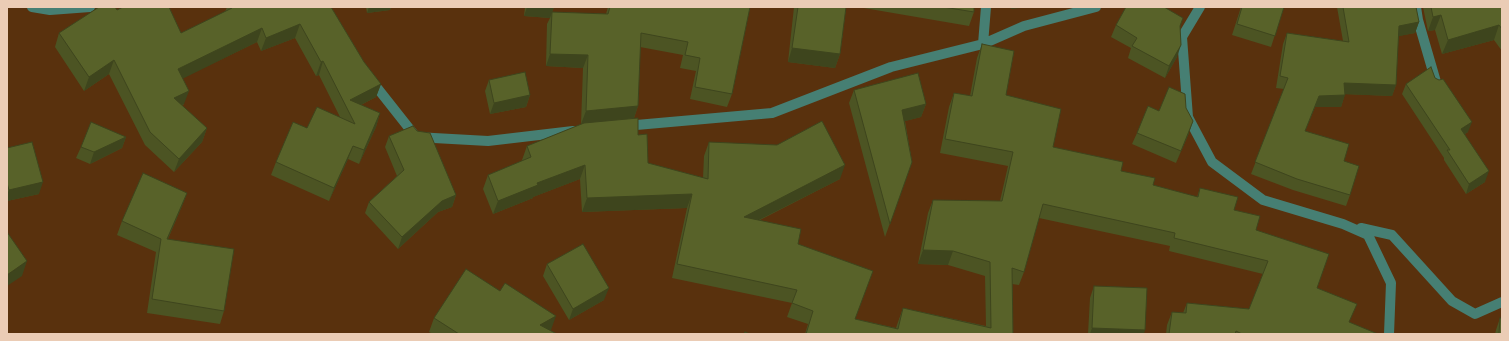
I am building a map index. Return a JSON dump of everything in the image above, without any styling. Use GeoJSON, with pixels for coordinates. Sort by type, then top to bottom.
{"type":"FeatureCollection","features":[{"type":"Feature","properties":{"kind":"street"},"geometry":{"type":"LineString","coordinates":[[32,7],[50,10],[90,7]]}},
{"type":"Feature","properties":{"kind":"street"},"geometry":{"type":"LineString","coordinates":[[983,44],[986,7]]}},
{"type":"Feature","properties":{"kind":"street"},"geometry":{"type":"LineString","coordinates":[[618,126],[772,113],[891,67],[983,44],[1024,26],[1096,7]]}},
{"type":"Feature","properties":{"kind":"street"},"geometry":{"type":"LineString","coordinates":[[1200,7],[1182,37],[1188,117],[1212,162],[1263,200],[1343,224],[1392,234],[1452,301],[1475,314],[1502,302]]}},
{"type":"Feature","properties":{"kind":"street"},"geometry":{"type":"LineString","coordinates":[[1416,7],[1418,20],[1436,84]]}},
{"type":"Feature","properties":{"kind":"street"},"geometry":{"type":"LineString","coordinates":[[365,72],[416,137],[488,141],[579,130]]}},
{"type":"Feature","properties":{"kind":"street"},"geometry":{"type":"LineString","coordinates":[[1343,224],[1368,235],[1391,283],[1389,334]]}},
{"type":"Feature","properties":{"kind":"building"},"geometry":{"type":"Polygon","coordinates":[[[99,7],[115,7],[117,10],[123,7],[169,7],[181,33],[232,8],[231,7],[331,7],[364,62],[381,84],[350,100],[380,113],[364,150],[353,146],[334,188],[276,162],[293,122],[307,128],[317,107],[355,124],[323,61],[321,62],[300,24],[266,38],[262,28],[178,69],[189,91],[174,98],[207,128],[179,159],[150,132],[114,60],[89,77],[59,33],[99,7]]]}},
{"type":"Feature","properties":{"kind":"building"},"geometry":{"type":"Polygon","coordinates":[[[610,7],[750,7],[732,94],[695,87],[700,58],[685,55],[688,42],[641,33],[638,106],[586,111],[588,55],[550,54],[552,12],[608,14],[610,7]]]}},
{"type":"Feature","properties":{"kind":"building"},"geometry":{"type":"Polygon","coordinates":[[[798,7],[846,7],[840,54],[792,48],[798,7]]]}},
{"type":"Feature","properties":{"kind":"building"},"geometry":{"type":"Polygon","coordinates":[[[943,7],[974,7],[974,12],[943,7]]]}},
{"type":"Feature","properties":{"kind":"building"},"geometry":{"type":"Polygon","coordinates":[[[1126,7],[1164,7],[1183,18],[1180,26],[1181,45],[1169,66],[1132,46],[1137,38],[1116,25],[1126,7]]]}},
{"type":"Feature","properties":{"kind":"building"},"geometry":{"type":"Polygon","coordinates":[[[1242,7],[1284,7],[1275,36],[1237,24],[1242,7]]]}},
{"type":"Feature","properties":{"kind":"building"},"geometry":{"type":"Polygon","coordinates":[[[1343,7],[1416,7],[1419,22],[1399,26],[1396,85],[1344,83],[1345,95],[1319,96],[1305,131],[1349,144],[1344,161],[1359,166],[1350,195],[1297,179],[1255,162],[1288,78],[1280,76],[1287,33],[1349,42],[1343,7]]]}},
{"type":"Feature","properties":{"kind":"building"},"geometry":{"type":"Polygon","coordinates":[[[1431,7],[1502,7],[1502,29],[1499,25],[1448,40],[1441,15],[1433,17],[1431,7]]]}},
{"type":"Feature","properties":{"kind":"building"},"geometry":{"type":"Polygon","coordinates":[[[982,44],[1014,51],[1006,95],[1061,109],[1053,147],[1123,162],[1121,171],[1155,178],[1153,185],[1198,197],[1200,188],[1238,197],[1234,210],[1260,216],[1256,230],[1329,254],[1317,288],[1357,304],[1349,322],[1378,334],[1242,334],[1236,331],[1235,334],[1169,334],[1172,312],[1186,313],[1187,303],[1249,309],[1268,261],[1174,238],[1175,233],[1043,204],[1024,272],[1012,268],[1013,334],[806,334],[813,311],[792,303],[797,290],[677,264],[692,194],[587,198],[585,165],[537,183],[538,185],[498,201],[488,175],[531,157],[527,146],[584,123],[638,118],[638,135],[647,134],[648,163],[708,179],[709,142],[777,145],[822,121],[845,165],[744,217],[801,229],[798,244],[873,271],[855,319],[898,329],[903,308],[991,328],[990,262],[953,251],[923,250],[933,200],[1002,201],[1013,152],[945,139],[954,93],[972,96],[982,44]]]}},
{"type":"Feature","properties":{"kind":"building"},"geometry":{"type":"Polygon","coordinates":[[[1431,67],[1435,78],[1439,80],[1443,79],[1472,122],[1461,129],[1489,171],[1469,184],[1447,150],[1450,150],[1406,84],[1431,67]]]}},
{"type":"Feature","properties":{"kind":"building"},"geometry":{"type":"Polygon","coordinates":[[[525,72],[530,95],[494,103],[489,80],[525,72]]]}},
{"type":"Feature","properties":{"kind":"building"},"geometry":{"type":"Polygon","coordinates":[[[918,73],[926,104],[902,110],[912,162],[890,224],[854,90],[918,73]]]}},
{"type":"Feature","properties":{"kind":"building"},"geometry":{"type":"Polygon","coordinates":[[[1169,87],[1185,94],[1186,108],[1193,121],[1181,151],[1137,133],[1148,106],[1159,111],[1169,87]]]}},
{"type":"Feature","properties":{"kind":"building"},"geometry":{"type":"Polygon","coordinates":[[[91,122],[126,137],[94,152],[81,147],[91,122]]]}},
{"type":"Feature","properties":{"kind":"building"},"geometry":{"type":"Polygon","coordinates":[[[413,126],[417,131],[430,133],[456,195],[442,201],[402,237],[369,202],[404,170],[389,136],[413,126]]]}},
{"type":"Feature","properties":{"kind":"building"},"geometry":{"type":"Polygon","coordinates":[[[32,142],[43,182],[9,190],[7,183],[7,148],[32,142]]]}},
{"type":"Feature","properties":{"kind":"building"},"geometry":{"type":"Polygon","coordinates":[[[143,173],[187,193],[167,239],[234,249],[224,311],[152,299],[161,239],[122,221],[143,173]]]}},
{"type":"Feature","properties":{"kind":"building"},"geometry":{"type":"Polygon","coordinates":[[[7,232],[27,261],[7,275],[7,232]]]}},
{"type":"Feature","properties":{"kind":"building"},"geometry":{"type":"Polygon","coordinates":[[[583,244],[609,288],[573,309],[547,264],[583,244]]]}},
{"type":"Feature","properties":{"kind":"building"},"geometry":{"type":"Polygon","coordinates":[[[466,269],[500,291],[505,283],[556,316],[540,325],[557,334],[459,334],[434,318],[466,269]]]}},
{"type":"Feature","properties":{"kind":"building"},"geometry":{"type":"Polygon","coordinates":[[[1094,286],[1147,288],[1145,330],[1092,328],[1094,286]]]}},
{"type":"Feature","properties":{"kind":"building"},"geometry":{"type":"Polygon","coordinates":[[[1500,318],[1502,318],[1502,334],[1499,334],[1500,318]]]}}]}
